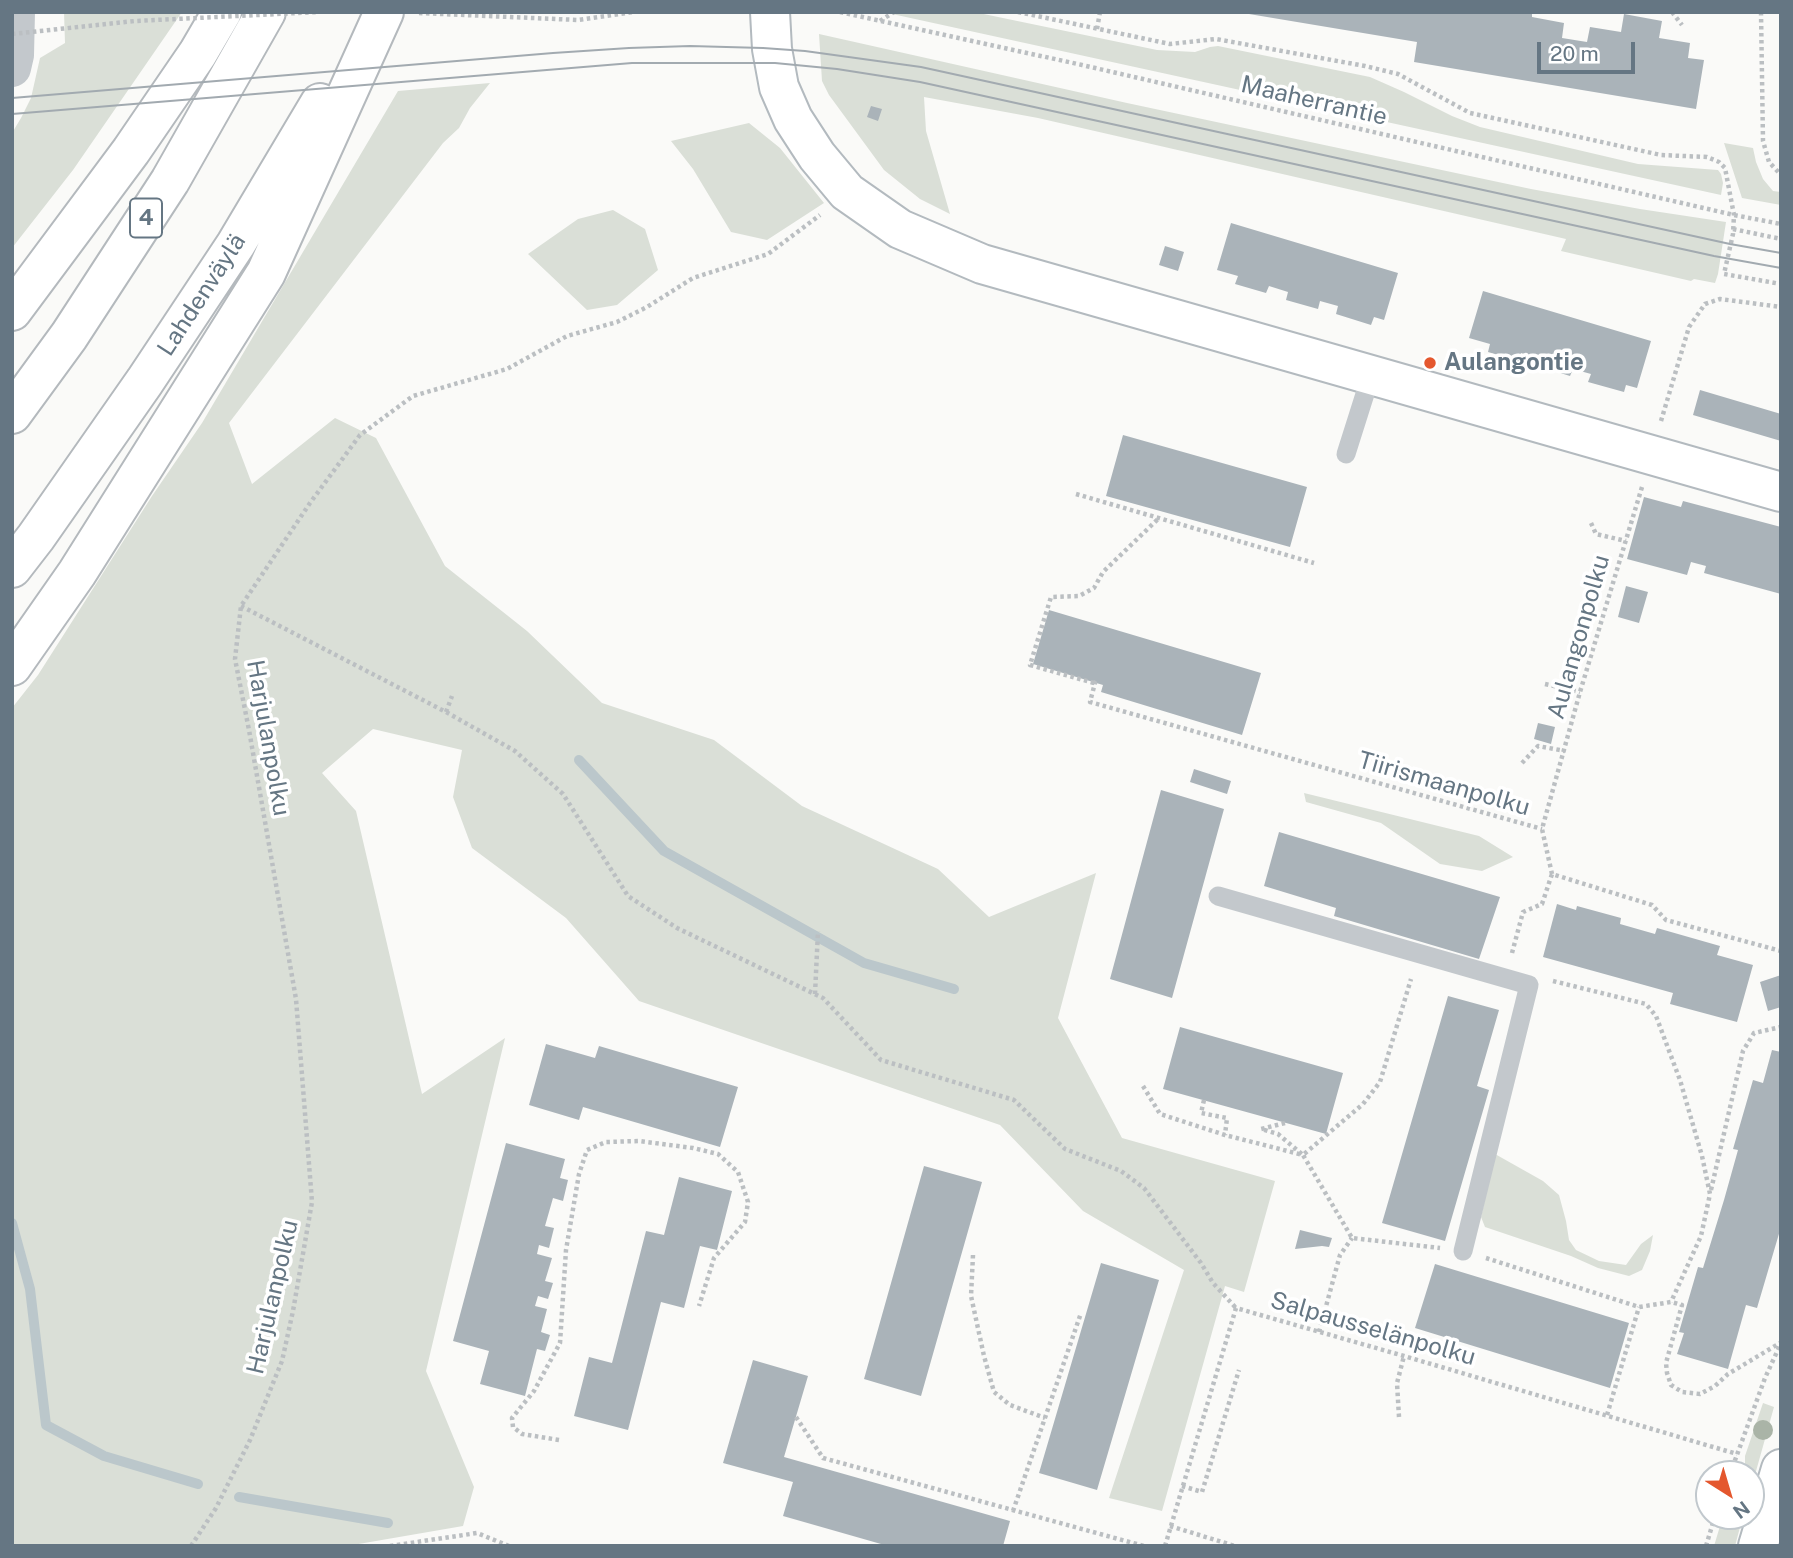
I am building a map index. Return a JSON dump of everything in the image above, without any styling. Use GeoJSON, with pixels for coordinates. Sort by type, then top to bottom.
{"type":"FeatureCollection","features":[{"type":"Feature","properties":{"kind":"main road"},"geometry":{"type":"LineString","coordinates":[[12,311],[131,151],[198,53],[222,12]]}},
{"type":"Feature","properties":{"kind":"main road","name":"4"},"geometry":{"type":"LineString","coordinates":[[12,414],[69,336],[170,181],[266,12]]}},
{"type":"Feature","properties":{"kind":"main road","name":"Lahdenväylä"},"geometry":{"type":"LineString","coordinates":[[12,568],[138,393],[236,244],[374,12]]}},
{"type":"Feature","properties":{"kind":"main road"},"geometry":{"type":"LineString","coordinates":[[12,666],[77,573],[266,273],[384,12]]}},
{"type":"Feature","properties":{"kind":"main road"},"geometry":{"type":"LineString","coordinates":[[770,12],[772,49],[779,87],[793,119],[817,156],[847,192],[900,229],[982,264],[1371,375],[1655,441],[1781,492]]}},
{"type":"Feature","properties":{"kind":"main road"},"geometry":{"type":"LineString","coordinates":[[1758,1546],[1781,1469]]}},
{"type":"Feature","properties":{"kind":"street"},"geometry":{"type":"LineString","coordinates":[[12,68],[16,12]]}},
{"type":"Feature","properties":{"kind":"lane"},"geometry":{"type":"LineString","coordinates":[[1346,454],[1371,375]]}},
{"type":"Feature","properties":{"kind":"lane"},"geometry":{"type":"LineString","coordinates":[[1218,896],[1529,985],[1463,1251]]}},
{"type":"Feature","properties":{"kind":"path"},"geometry":{"type":"LineString","coordinates":[[12,34],[135,21],[319,12]]}},
{"type":"Feature","properties":{"kind":"path"},"geometry":{"type":"LineString","coordinates":[[414,12],[578,20],[634,12]]}},
{"type":"Feature","properties":{"kind":"path","name":"Maaherrantie"},"geometry":{"type":"LineString","coordinates":[[840,12],[1781,224]]}},
{"type":"Feature","properties":{"kind":"path"},"geometry":{"type":"LineString","coordinates":[[880,21],[894,12]]}},
{"type":"Feature","properties":{"kind":"path"},"geometry":{"type":"LineString","coordinates":[[1018,12],[1170,44],[1216,39],[1365,66],[1398,74],[1470,113],[1661,155],[1707,157],[1720,162],[1725,168],[1734,215],[1724,274],[1781,284]]}},
{"type":"Feature","properties":{"kind":"path"},"geometry":{"type":"LineString","coordinates":[[1097,29],[1100,12]]}},
{"type":"Feature","properties":{"kind":"path"},"geometry":{"type":"LineString","coordinates":[[1672,12],[1682,24]]}},
{"type":"Feature","properties":{"kind":"path"},"geometry":{"type":"LineString","coordinates":[[1761,12],[1763,141],[1769,162],[1781,175]]}},
{"type":"Feature","properties":{"kind":"path","name":"Harjulanpolku"},"geometry":{"type":"LineString","coordinates":[[191,1546],[216,1508],[250,1440],[282,1361],[312,1202],[296,999],[235,659],[241,606],[310,503],[360,435],[413,396],[507,369],[568,336],[617,322],[694,278],[768,254],[829,209]]}},
{"type":"Feature","properties":{"kind":"path"},"geometry":{"type":"LineString","coordinates":[[1733,229],[1781,239]]}},
{"type":"Feature","properties":{"kind":"path","name":"Aulangonpolku"},"geometry":{"type":"LineString","coordinates":[[1542,829],[1689,327],[1705,304],[1720,299],[1781,307]]}},
{"type":"Feature","properties":{"kind":"path"},"geometry":{"type":"LineString","coordinates":[[1076,494],[1314,563]]}},
{"type":"Feature","properties":{"kind":"path","name":"Tiirismaanpolku"},"geometry":{"type":"LineString","coordinates":[[1159,518],[1103,572],[1094,588],[1079,596],[1051,597],[1030,665],[1094,682],[1090,702],[1542,829],[1552,874]]}},
{"type":"Feature","properties":{"kind":"path"},"geometry":{"type":"LineString","coordinates":[[1591,523],[1596,534],[1626,541]]}},
{"type":"Feature","properties":{"kind":"path"},"geometry":{"type":"LineString","coordinates":[[241,606],[446,712],[515,751],[563,793],[628,896],[677,928],[823,998],[881,1060],[1014,1100],[1065,1149],[1121,1171],[1144,1188],[1213,1283],[1236,1308]]}},
{"type":"Feature","properties":{"kind":"path"},"geometry":{"type":"LineString","coordinates":[[1545,684],[1580,692]]}},
{"type":"Feature","properties":{"kind":"path"},"geometry":{"type":"LineString","coordinates":[[446,712],[452,696]]}},
{"type":"Feature","properties":{"kind":"path"},"geometry":{"type":"LineString","coordinates":[[1522,763],[1538,746],[1565,751]]}},
{"type":"Feature","properties":{"kind":"path"},"geometry":{"type":"LineString","coordinates":[[1514,946],[1523,912],[1542,904],[1552,874],[1652,905],[1666,920],[1781,951]]}},
{"type":"Feature","properties":{"kind":"path"},"geometry":{"type":"LineString","coordinates":[[815,994],[818,931]]}},
{"type":"Feature","properties":{"kind":"path"},"geometry":{"type":"LineString","coordinates":[[1303,1155],[1363,1104],[1380,1082],[1419,953]]}},
{"type":"Feature","properties":{"kind":"path"},"geometry":{"type":"LineString","coordinates":[[1529,985],[1549,980],[1646,1004],[1656,1016],[1680,1080],[1710,1194]]}},
{"type":"Feature","properties":{"kind":"path"},"geometry":{"type":"LineString","coordinates":[[1671,1302],[1701,1236],[1743,1051],[1754,1033],[1781,1027]]}},
{"type":"Feature","properties":{"kind":"path"},"geometry":{"type":"LineString","coordinates":[[1143,1086],[1160,1115],[1303,1155]]}},
{"type":"Feature","properties":{"kind":"path"},"geometry":{"type":"LineString","coordinates":[[1204,1100],[1201,1113],[1227,1118],[1225,1135]]}},
{"type":"Feature","properties":{"kind":"path"},"geometry":{"type":"LineString","coordinates":[[1285,1123],[1261,1129],[1278,1134],[1303,1155],[1352,1237]]}},
{"type":"Feature","properties":{"kind":"path"},"geometry":{"type":"LineString","coordinates":[[559,1440],[522,1434],[513,1427],[512,1418],[534,1391],[560,1343],[566,1250],[579,1174],[587,1150],[606,1142],[639,1141],[693,1148],[718,1154],[738,1172],[748,1202],[746,1222],[713,1258],[699,1306]]}},
{"type":"Feature","properties":{"kind":"path"},"geometry":{"type":"LineString","coordinates":[[1352,1237],[1463,1251],[1639,1307],[1671,1302],[1682,1305],[1666,1363],[1671,1385],[1682,1392],[1700,1394],[1781,1343]]}},
{"type":"Feature","properties":{"kind":"path"},"geometry":{"type":"LineString","coordinates":[[1319,1332],[1340,1255],[1352,1237]]}},
{"type":"Feature","properties":{"kind":"path"},"geometry":{"type":"LineString","coordinates":[[973,1255],[971,1296],[994,1392],[1010,1405],[1045,1418]]}},
{"type":"Feature","properties":{"kind":"path"},"geometry":{"type":"LineString","coordinates":[[1606,1415],[1639,1307]]}},
{"type":"Feature","properties":{"kind":"path","name":"Salpausselänpolku"},"geometry":{"type":"LineString","coordinates":[[1165,1546],[1236,1308],[1737,1454]]}},
{"type":"Feature","properties":{"kind":"path"},"geometry":{"type":"LineString","coordinates":[[1013,1511],[1081,1313]]}},
{"type":"Feature","properties":{"kind":"path"},"geometry":{"type":"LineString","coordinates":[[1735,1460],[1781,1343]]}},
{"type":"Feature","properties":{"kind":"path"},"geometry":{"type":"LineString","coordinates":[[1399,1417],[1397,1383],[1404,1356]]}},
{"type":"Feature","properties":{"kind":"path"},"geometry":{"type":"LineString","coordinates":[[1182,1486],[1202,1492],[1238,1370]]}},
{"type":"Feature","properties":{"kind":"path"},"geometry":{"type":"LineString","coordinates":[[796,1416],[823,1458],[1144,1546]]}},
{"type":"Feature","properties":{"kind":"path"},"geometry":{"type":"LineString","coordinates":[[1170,1526],[1235,1546]]}},
{"type":"Feature","properties":{"kind":"path"},"geometry":{"type":"LineString","coordinates":[[390,1546],[477,1533],[509,1546]]}},
{"type":"Feature","properties":{"kind":"shaded area"},"geometry":{"type":"Polygon","coordinates":[[[64,12],[182,12],[73,170],[12,248],[12,133],[31,98],[40,58],[65,43],[64,12]]]}},
{"type":"Feature","properties":{"kind":"shaded area"},"geometry":{"type":"Polygon","coordinates":[[[883,12],[974,12],[1157,50],[1195,52],[1218,46],[1370,77],[1480,127],[1638,164],[1718,170],[1723,183],[1721,195],[883,12]]]}},
{"type":"Feature","properties":{"kind":"shaded area"},"geometry":{"type":"Polygon","coordinates":[[[819,34],[1531,189],[1726,222],[1718,274],[1715,283],[1694,279],[1691,281],[1561,251],[1566,239],[1038,118],[924,97],[926,131],[950,214],[920,199],[884,170],[829,95],[822,81],[819,34]]]}},
{"type":"Feature","properties":{"kind":"shaded area"},"geometry":{"type":"Polygon","coordinates":[[[490,83],[470,108],[459,128],[443,143],[229,423],[252,484],[335,418],[376,438],[445,566],[527,631],[602,703],[714,740],[802,806],[938,869],[989,917],[1096,873],[1058,1018],[1122,1138],[1275,1181],[1244,1292],[1225,1286],[1162,1511],[1109,1498],[1184,1270],[1083,1211],[1000,1125],[639,1001],[566,918],[472,848],[453,797],[462,750],[373,729],[322,773],[356,811],[422,1094],[505,1038],[426,1371],[474,1487],[463,1526],[347,1546],[12,1546],[12,708],[38,675],[202,423],[398,91],[490,83]]]}},
{"type":"Feature","properties":{"kind":"shaded area"},"geometry":{"type":"Polygon","coordinates":[[[749,123],[780,148],[824,203],[767,240],[731,232],[693,169],[671,141],[749,123]]]}},
{"type":"Feature","properties":{"kind":"shaded area"},"geometry":{"type":"Polygon","coordinates":[[[1724,143],[1753,148],[1763,179],[1773,191],[1781,192],[1781,205],[1742,198],[1724,143]]]}},
{"type":"Feature","properties":{"kind":"shaded area"},"geometry":{"type":"Polygon","coordinates":[[[613,210],[645,229],[658,270],[617,305],[587,310],[528,254],[578,219],[613,210]]]}},
{"type":"Feature","properties":{"kind":"shaded area"},"geometry":{"type":"Polygon","coordinates":[[[1304,793],[1479,836],[1513,857],[1482,871],[1440,864],[1381,823],[1306,802],[1304,793]]]}},
{"type":"Feature","properties":{"kind":"shaded area"},"geometry":{"type":"Polygon","coordinates":[[[1495,1154],[1543,1181],[1559,1195],[1569,1240],[1576,1250],[1599,1261],[1626,1265],[1641,1244],[1653,1235],[1642,1270],[1629,1276],[1598,1268],[1485,1227],[1481,1217],[1495,1154]]]}},
{"type":"Feature","properties":{"kind":"shaded area"},"geometry":{"type":"Polygon","coordinates":[[[1763,1403],[1774,1407],[1759,1460],[1745,1460],[1763,1403]]]}},
{"type":"Feature","properties":{"kind":"shaded area"},"geometry":{"type":"Polygon","coordinates":[[[1719,1530],[1739,1530],[1735,1546],[1714,1546],[1719,1530]]]}},
{"type":"Feature","properties":{"kind":"building"},"geometry":{"type":"Polygon","coordinates":[[[1249,12],[1532,12],[1532,17],[1564,23],[1562,38],[1587,42],[1590,27],[1621,32],[1624,14],[1662,21],[1659,38],[1690,43],[1688,58],[1704,60],[1696,109],[1414,62],[1417,42],[1249,12]]]}},
{"type":"Feature","properties":{"kind":"building"},"geometry":{"type":"Polygon","coordinates":[[[871,106],[882,109],[878,121],[867,117],[871,106]]]}},
{"type":"Feature","properties":{"kind":"building"},"geometry":{"type":"Polygon","coordinates":[[[1231,223],[1398,273],[1384,320],[1374,317],[1371,325],[1336,314],[1338,306],[1320,301],[1318,309],[1286,300],[1288,292],[1269,286],[1266,293],[1235,284],[1238,276],[1217,270],[1231,223]]]}},
{"type":"Feature","properties":{"kind":"building"},"geometry":{"type":"Polygon","coordinates":[[[1165,246],[1184,252],[1178,271],[1159,265],[1165,246]]]}},
{"type":"Feature","properties":{"kind":"building"},"geometry":{"type":"Polygon","coordinates":[[[1483,291],[1651,341],[1637,388],[1626,385],[1624,392],[1588,382],[1591,374],[1573,369],[1570,376],[1538,366],[1541,359],[1521,353],[1519,361],[1488,352],[1490,344],[1469,338],[1483,291]]]}},
{"type":"Feature","properties":{"kind":"building"},"geometry":{"type":"Polygon","coordinates":[[[1700,390],[1781,414],[1781,441],[1693,415],[1700,390]]]}},
{"type":"Feature","properties":{"kind":"building"},"geometry":{"type":"Polygon","coordinates":[[[1123,435],[1307,487],[1290,547],[1106,496],[1123,435]]]}},
{"type":"Feature","properties":{"kind":"building"},"geometry":{"type":"Polygon","coordinates":[[[1644,497],[1681,507],[1683,501],[1781,527],[1781,594],[1704,573],[1706,566],[1691,562],[1687,575],[1627,559],[1644,497]]]}},
{"type":"Feature","properties":{"kind":"building"},"geometry":{"type":"Polygon","coordinates":[[[1626,586],[1648,592],[1639,623],[1618,617],[1626,586]]]}},
{"type":"Feature","properties":{"kind":"building"},"geometry":{"type":"Polygon","coordinates":[[[1049,610],[1261,673],[1242,735],[1101,692],[1103,685],[1033,664],[1049,610]]]}},
{"type":"Feature","properties":{"kind":"building"},"geometry":{"type":"Polygon","coordinates":[[[1538,723],[1555,727],[1551,744],[1534,739],[1538,723]]]}},
{"type":"Feature","properties":{"kind":"building"},"geometry":{"type":"Polygon","coordinates":[[[1194,769],[1231,781],[1227,794],[1190,782],[1194,769]]]}},
{"type":"Feature","properties":{"kind":"building"},"geometry":{"type":"Polygon","coordinates":[[[1161,790],[1224,809],[1172,998],[1110,979],[1161,790]]]}},
{"type":"Feature","properties":{"kind":"building"},"geometry":{"type":"Polygon","coordinates":[[[1279,832],[1500,897],[1479,959],[1334,916],[1336,908],[1264,886],[1279,832]]]}},
{"type":"Feature","properties":{"kind":"building"},"geometry":{"type":"Polygon","coordinates":[[[1557,904],[1576,910],[1577,906],[1621,918],[1620,924],[1655,934],[1657,928],[1720,946],[1717,955],[1753,965],[1737,1022],[1670,1004],[1673,993],[1543,957],[1557,904]]]}},
{"type":"Feature","properties":{"kind":"building"},"geometry":{"type":"Polygon","coordinates":[[[1781,975],[1781,1007],[1768,1011],[1760,982],[1781,975]]]}},
{"type":"Feature","properties":{"kind":"building"},"geometry":{"type":"Polygon","coordinates":[[[1448,996],[1499,1010],[1477,1086],[1489,1090],[1445,1241],[1382,1223],[1448,996]]]}},
{"type":"Feature","properties":{"kind":"building"},"geometry":{"type":"Polygon","coordinates":[[[1180,1027],[1343,1073],[1326,1134],[1163,1089],[1180,1027]]]}},
{"type":"Feature","properties":{"kind":"building"},"geometry":{"type":"Polygon","coordinates":[[[546,1044],[595,1058],[599,1046],[738,1087],[720,1147],[583,1107],[579,1120],[529,1105],[546,1044]]]}},
{"type":"Feature","properties":{"kind":"building"},"geometry":{"type":"Polygon","coordinates":[[[1772,1050],[1781,1052],[1781,1227],[1757,1308],[1746,1305],[1728,1369],[1677,1354],[1684,1333],[1679,1332],[1698,1267],[1703,1268],[1724,1200],[1738,1150],[1733,1149],[1753,1080],[1763,1083],[1772,1050]]]}},
{"type":"Feature","properties":{"kind":"building"},"geometry":{"type":"Polygon","coordinates":[[[506,1143],[565,1159],[560,1178],[568,1180],[563,1201],[553,1198],[545,1226],[554,1228],[549,1248],[539,1245],[537,1254],[552,1258],[545,1281],[553,1283],[548,1299],[538,1296],[535,1306],[547,1309],[541,1332],[550,1335],[545,1351],[537,1349],[525,1396],[480,1384],[489,1351],[453,1341],[506,1143]]]}},
{"type":"Feature","properties":{"kind":"building"},"geometry":{"type":"Polygon","coordinates":[[[924,1166],[982,1182],[921,1396],[864,1379],[924,1166]]]}},
{"type":"Feature","properties":{"kind":"building"},"geometry":{"type":"Polygon","coordinates":[[[679,1177],[732,1191],[717,1250],[700,1246],[684,1308],[661,1302],[628,1430],[574,1416],[589,1357],[612,1363],[646,1231],[664,1235],[679,1177]]]}},
{"type":"Feature","properties":{"kind":"building"},"geometry":{"type":"Polygon","coordinates":[[[1300,1230],[1332,1238],[1329,1247],[1295,1249],[1300,1230]]]}},
{"type":"Feature","properties":{"kind":"building"},"geometry":{"type":"Polygon","coordinates":[[[1101,1263],[1159,1280],[1097,1490],[1039,1473],[1101,1263]]]}},
{"type":"Feature","properties":{"kind":"building"},"geometry":{"type":"Polygon","coordinates":[[[1435,1264],[1629,1323],[1610,1388],[1415,1328],[1435,1264]]]}},
{"type":"Feature","properties":{"kind":"building"},"geometry":{"type":"Polygon","coordinates":[[[753,1360],[808,1376],[784,1457],[1010,1521],[1003,1546],[888,1546],[783,1516],[793,1482],[723,1463],[753,1360]]]}},
{"type":"Feature","properties":{"kind":"waterway"},"geometry":{"type":"LineString","coordinates":[[579,760],[664,851],[864,963],[954,989]]}},
{"type":"Feature","properties":{"kind":"waterway"},"geometry":{"type":"LineString","coordinates":[[12,1223],[30,1289],[46,1425],[104,1456],[198,1484]]}},
{"type":"Feature","properties":{"kind":"waterway"},"geometry":{"type":"LineString","coordinates":[[239,1497],[388,1523]]}},
{"type":"Feature","properties":{"kind":"tram line"},"geometry":{"type":"LineString","coordinates":[[12,98],[629,48],[690,46],[805,51],[921,67],[1781,253]]}},
{"type":"Feature","properties":{"kind":"tram line"},"geometry":{"type":"LineString","coordinates":[[12,114],[632,63],[775,63],[837,69],[920,82],[1714,256],[1781,268]]}},
{"type":"Feature","properties":{"kind":"place","name":"Aulangontie"},"geometry":{"type":"Point","coordinates":[1430,363]}}]}
